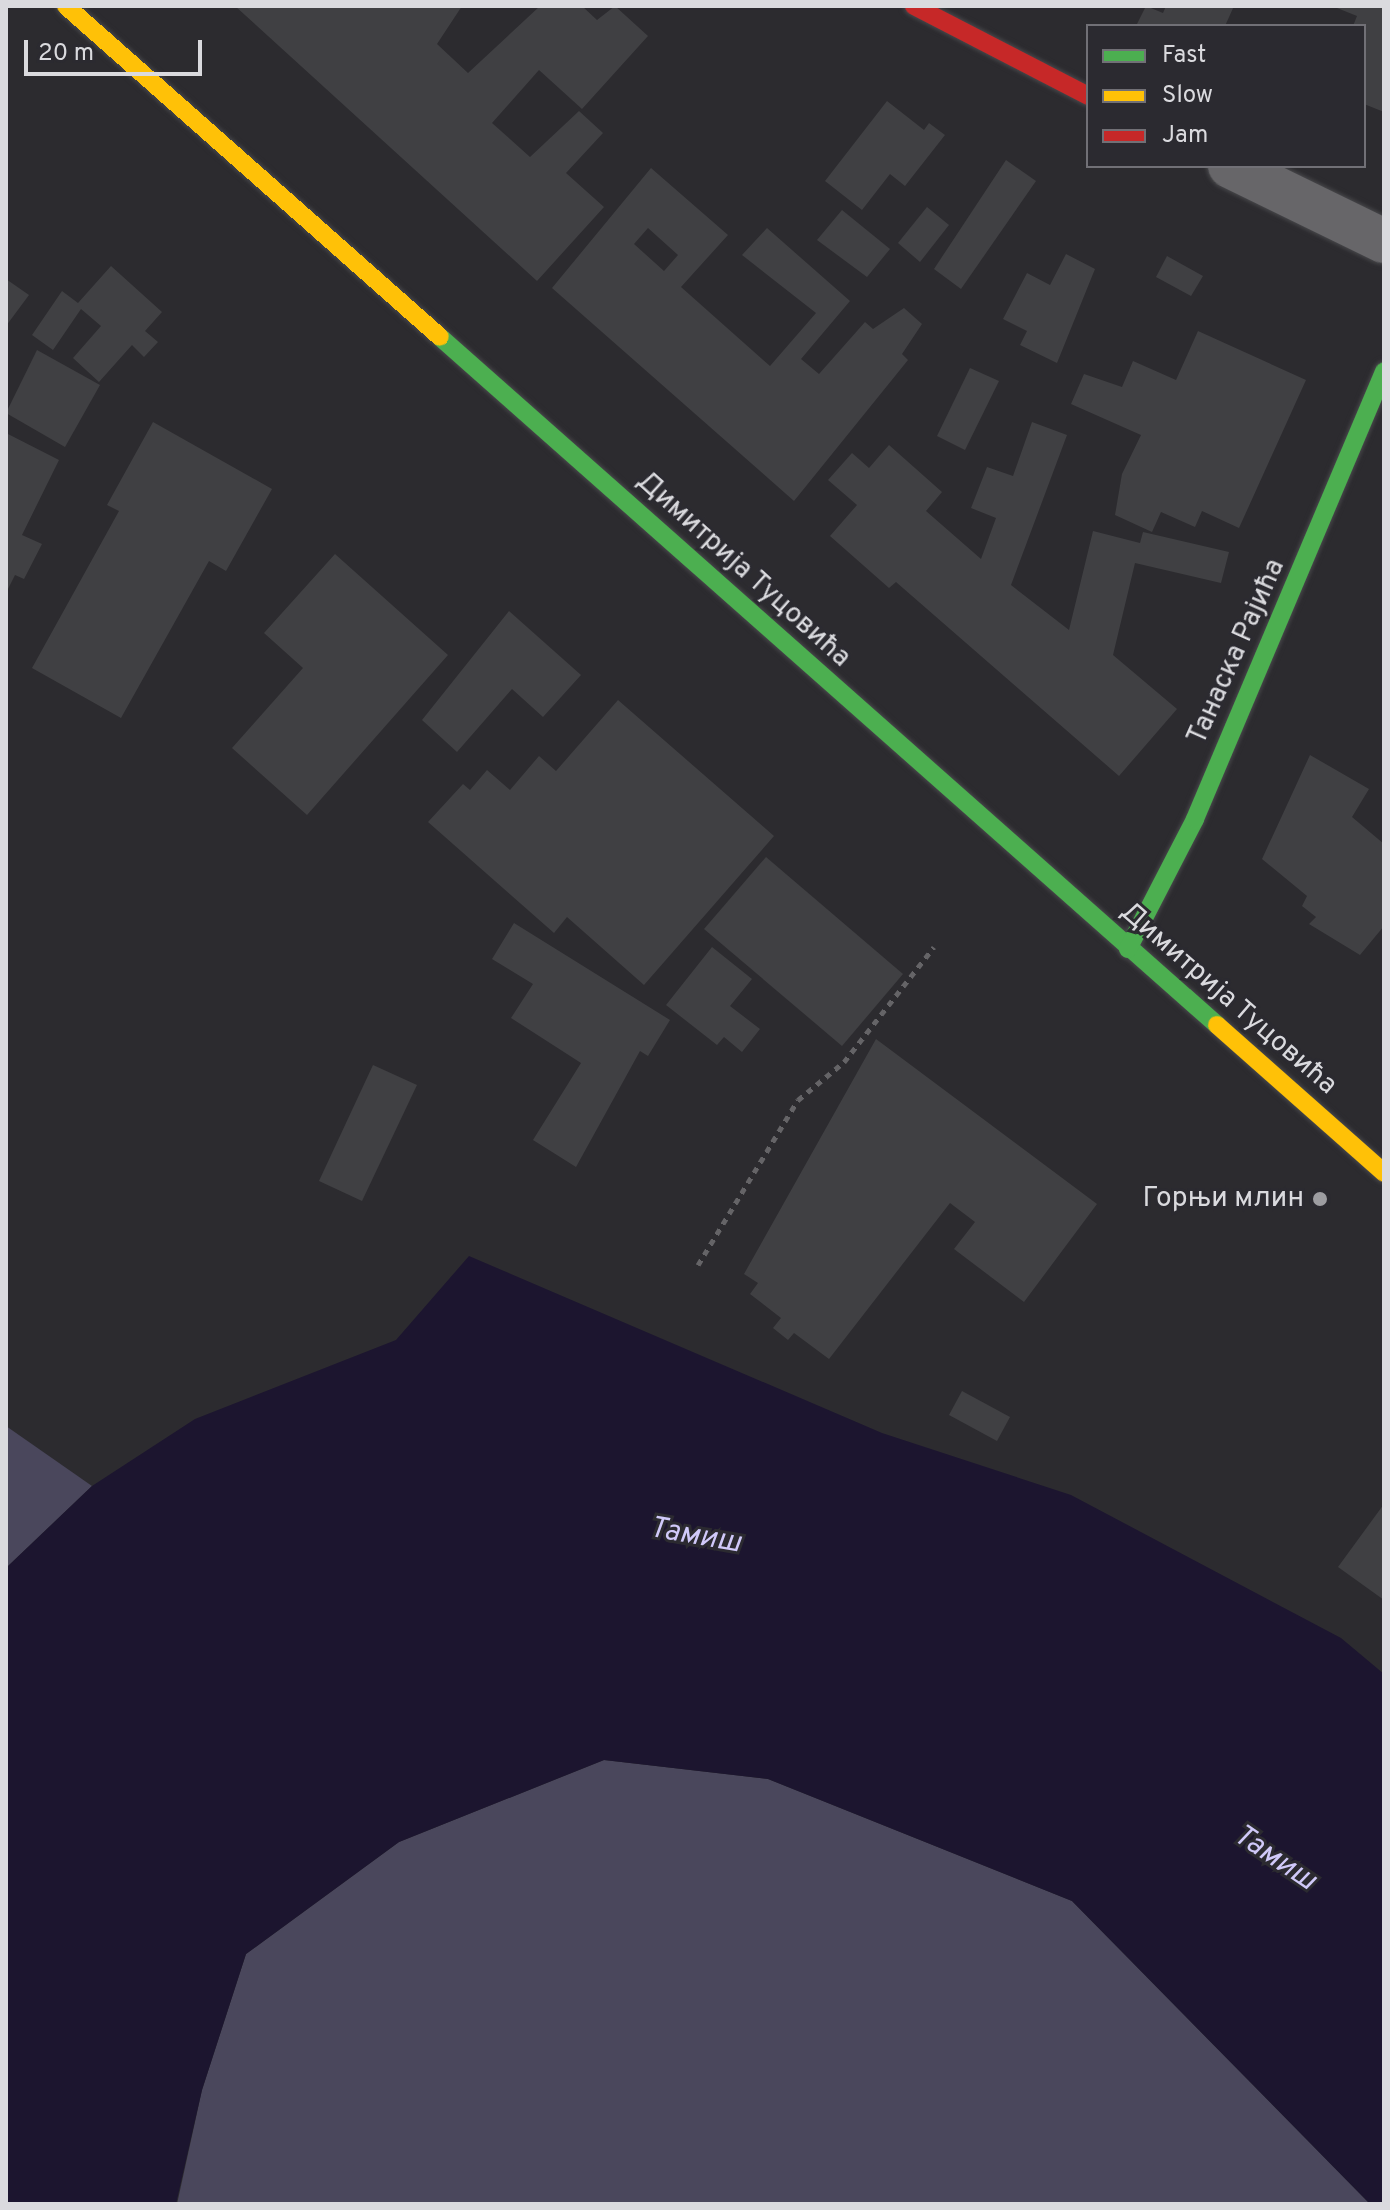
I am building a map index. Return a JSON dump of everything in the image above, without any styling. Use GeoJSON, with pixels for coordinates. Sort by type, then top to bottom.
{"type":"FeatureCollection","features":[{"type":"Feature","properties":{"kind":"street","name":"Димитрија Туцовића"},"geometry":{"type":"LineString","coordinates":[[66,6],[1384,1173]]}},
{"type":"Feature","properties":{"kind":"street"},"geometry":{"type":"LineString","coordinates":[[914,6],[1086,95]]}},
{"type":"Feature","properties":{"kind":"street"},"geometry":{"type":"LineString","coordinates":[[1234,168],[1384,241]]}},
{"type":"Feature","properties":{"kind":"street","name":"Танаска Рајића"},"geometry":{"type":"LineString","coordinates":[[1128,949],[1201,805],[1384,371]]}},
{"type":"Feature","properties":{"kind":"path"},"geometry":{"type":"LineString","coordinates":[[698,1265],[798,1100],[844,1062],[934,947]]}},
{"type":"Feature","properties":{"kind":"shaded area"},"geometry":{"type":"Polygon","coordinates":[[[6,1426],[92,1486],[6,1568],[6,1426]]]}},
{"type":"Feature","properties":{"kind":"shaded area"},"geometry":{"type":"Polygon","coordinates":[[[604,1760],[768,1779],[1072,1901],[1370,2204],[177,2204],[202,2090],[246,1954],[399,1842],[604,1760]]]}},
{"type":"Feature","properties":{"kind":"water","name":"Тамиш"},"geometry":{"type":"Polygon","coordinates":[[[469,1256],[882,1433],[1071,1495],[1341,1638],[1384,1674],[1384,2204],[1370,2204],[1072,1901],[768,1779],[604,1760],[399,1842],[246,1954],[202,2090],[176,2204],[6,2204],[6,1568],[92,1486],[195,1419],[396,1340],[469,1256]]]}},
{"type":"Feature","properties":{"kind":"building"},"geometry":{"type":"Polygon","coordinates":[[[235,6],[462,6],[437,44],[468,73],[540,6],[582,6],[597,20],[615,6],[648,36],[582,109],[539,70],[492,123],[530,157],[579,111],[603,133],[566,173],[604,207],[537,281],[235,6]]]}},
{"type":"Feature","properties":{"kind":"building"},"geometry":{"type":"Polygon","coordinates":[[[1146,6],[1163,13],[1166,6],[1234,6],[1226,24],[1137,24],[1146,6]]]}},
{"type":"Feature","properties":{"kind":"building"},"geometry":{"type":"Polygon","coordinates":[[[1332,6],[1384,6],[1384,112],[1366,105],[1366,24],[1354,24],[1357,16],[1332,6]]]}},
{"type":"Feature","properties":{"kind":"building"},"geometry":{"type":"Polygon","coordinates":[[[887,101],[924,130],[929,123],[945,135],[905,186],[890,174],[862,210],[825,181],[887,101]]]}},
{"type":"Feature","properties":{"kind":"building"},"geometry":{"type":"Polygon","coordinates":[[[1006,160],[1036,181],[961,289],[934,269],[1006,160]]]}},
{"type":"Feature","properties":{"kind":"building"},"geometry":{"type":"Polygon","coordinates":[[[651,168],[728,235],[681,287],[770,366],[816,313],[742,255],[767,228],[850,301],[801,359],[819,374],[865,322],[873,329],[904,308],[922,324],[902,354],[908,360],[794,501],[552,288],[651,168]],[[648,228],[634,244],[664,271],[678,255],[648,228]]]}},
{"type":"Feature","properties":{"kind":"building"},"geometry":{"type":"Polygon","coordinates":[[[927,207],[949,225],[920,262],[898,243],[927,207]]]}},
{"type":"Feature","properties":{"kind":"building"},"geometry":{"type":"Polygon","coordinates":[[[842,210],[890,249],[867,277],[817,240],[842,210]]]}},
{"type":"Feature","properties":{"kind":"building"},"geometry":{"type":"Polygon","coordinates":[[[1066,254],[1095,269],[1057,363],[1020,345],[1027,331],[1003,319],[1027,273],[1050,285],[1066,254]]]}},
{"type":"Feature","properties":{"kind":"building"},"geometry":{"type":"Polygon","coordinates":[[[1167,256],[1203,276],[1191,296],[1156,277],[1167,256]]]}},
{"type":"Feature","properties":{"kind":"building"},"geometry":{"type":"Polygon","coordinates":[[[111,266],[162,312],[145,331],[158,342],[144,357],[132,345],[99,382],[73,358],[101,326],[81,309],[53,350],[32,335],[62,291],[78,303],[111,266]]]}},
{"type":"Feature","properties":{"kind":"building"},"geometry":{"type":"Polygon","coordinates":[[[6,279],[29,295],[6,326],[6,279]]]}},
{"type":"Feature","properties":{"kind":"building"},"geometry":{"type":"Polygon","coordinates":[[[1198,331],[1306,380],[1239,528],[1202,511],[1195,527],[1161,512],[1152,532],[1115,515],[1122,474],[1141,435],[1071,404],[1084,374],[1122,387],[1133,361],[1176,380],[1198,331]]]}},
{"type":"Feature","properties":{"kind":"building"},"geometry":{"type":"Polygon","coordinates":[[[37,350],[100,385],[65,447],[6,413],[37,350]]]}},
{"type":"Feature","properties":{"kind":"building"},"geometry":{"type":"Polygon","coordinates":[[[970,368],[999,381],[965,450],[937,436],[970,368]]]}},
{"type":"Feature","properties":{"kind":"building"},"geometry":{"type":"Polygon","coordinates":[[[153,422],[272,489],[226,571],[209,561],[121,718],[32,668],[119,511],[107,505],[153,422]]]}},
{"type":"Feature","properties":{"kind":"building"},"geometry":{"type":"Polygon","coordinates":[[[1032,422],[1067,435],[1011,585],[1069,630],[1093,531],[1140,543],[1143,532],[1229,552],[1221,583],[1135,563],[1113,655],[1177,709],[1119,776],[896,582],[889,588],[830,536],[857,505],[828,480],[852,453],[869,468],[889,445],[942,492],[926,511],[981,559],[996,518],[971,508],[987,467],[1013,476],[1032,422]]]}},
{"type":"Feature","properties":{"kind":"building"},"geometry":{"type":"Polygon","coordinates":[[[6,433],[59,460],[22,535],[42,544],[24,579],[15,575],[6,593],[6,433]]]}},
{"type":"Feature","properties":{"kind":"building"},"geometry":{"type":"Polygon","coordinates":[[[335,554],[448,655],[307,815],[232,748],[303,668],[264,633],[335,554]]]}},
{"type":"Feature","properties":{"kind":"building"},"geometry":{"type":"Polygon","coordinates":[[[509,611],[581,675],[543,717],[512,689],[457,752],[422,720],[509,611]]]}},
{"type":"Feature","properties":{"kind":"building"},"geometry":{"type":"Polygon","coordinates":[[[618,700],[774,836],[644,985],[567,917],[554,933],[428,822],[463,784],[470,790],[487,770],[510,790],[539,756],[556,771],[618,700]]]}},
{"type":"Feature","properties":{"kind":"building"},"geometry":{"type":"Polygon","coordinates":[[[1310,755],[1369,789],[1352,817],[1384,844],[1384,926],[1360,955],[1309,924],[1316,917],[1302,906],[1307,896],[1262,859],[1310,755]]]}},
{"type":"Feature","properties":{"kind":"building"},"geometry":{"type":"Polygon","coordinates":[[[766,857],[903,974],[842,1046],[704,929],[766,857]]]}},
{"type":"Feature","properties":{"kind":"building"},"geometry":{"type":"Polygon","coordinates":[[[514,923],[670,1020],[648,1056],[640,1051],[576,1167],[533,1140],[581,1063],[511,1018],[533,984],[492,959],[514,923]]]}},
{"type":"Feature","properties":{"kind":"building"},"geometry":{"type":"Polygon","coordinates":[[[712,947],[752,979],[730,1006],[760,1029],[742,1052],[724,1037],[717,1045],[666,1005],[712,947]]]}},
{"type":"Feature","properties":{"kind":"building"},"geometry":{"type":"Polygon","coordinates":[[[876,1039],[1097,1204],[1024,1302],[954,1249],[975,1222],[950,1203],[829,1359],[794,1333],[788,1340],[773,1328],[781,1318],[750,1294],[758,1283],[744,1274],[876,1039]]]}},
{"type":"Feature","properties":{"kind":"building"},"geometry":{"type":"Polygon","coordinates":[[[373,1065],[417,1085],[362,1201],[319,1181],[373,1065]]]}},
{"type":"Feature","properties":{"kind":"building"},"geometry":{"type":"Polygon","coordinates":[[[962,1391],[1010,1417],[997,1441],[949,1415],[962,1391]]]}},
{"type":"Feature","properties":{"kind":"building"},"geometry":{"type":"Polygon","coordinates":[[[1384,1504],[1384,1600],[1338,1567],[1384,1504]]]}},
{"type":"Feature","properties":{"kind":"traffic: fast"},"geometry":{"type":"LineString","coordinates":[[440,337],[1217,1025]]}},
{"type":"Feature","properties":{"kind":"traffic: fast"},"geometry":{"type":"LineString","coordinates":[[1128,949],[1195,819],[1384,371]]}},
{"type":"Feature","properties":{"kind":"traffic: slow"},"geometry":{"type":"LineString","coordinates":[[66,6],[440,337]]}},
{"type":"Feature","properties":{"kind":"traffic: slow"},"geometry":{"type":"LineString","coordinates":[[1217,1025],[1384,1173]]}},
{"type":"Feature","properties":{"kind":"traffic: jam"},"geometry":{"type":"LineString","coordinates":[[914,6],[1086,95]]}},
{"type":"Feature","properties":{"kind":"place","name":"Горњи млин"},"geometry":{"type":"Point","coordinates":[1320,1199]}}]}
